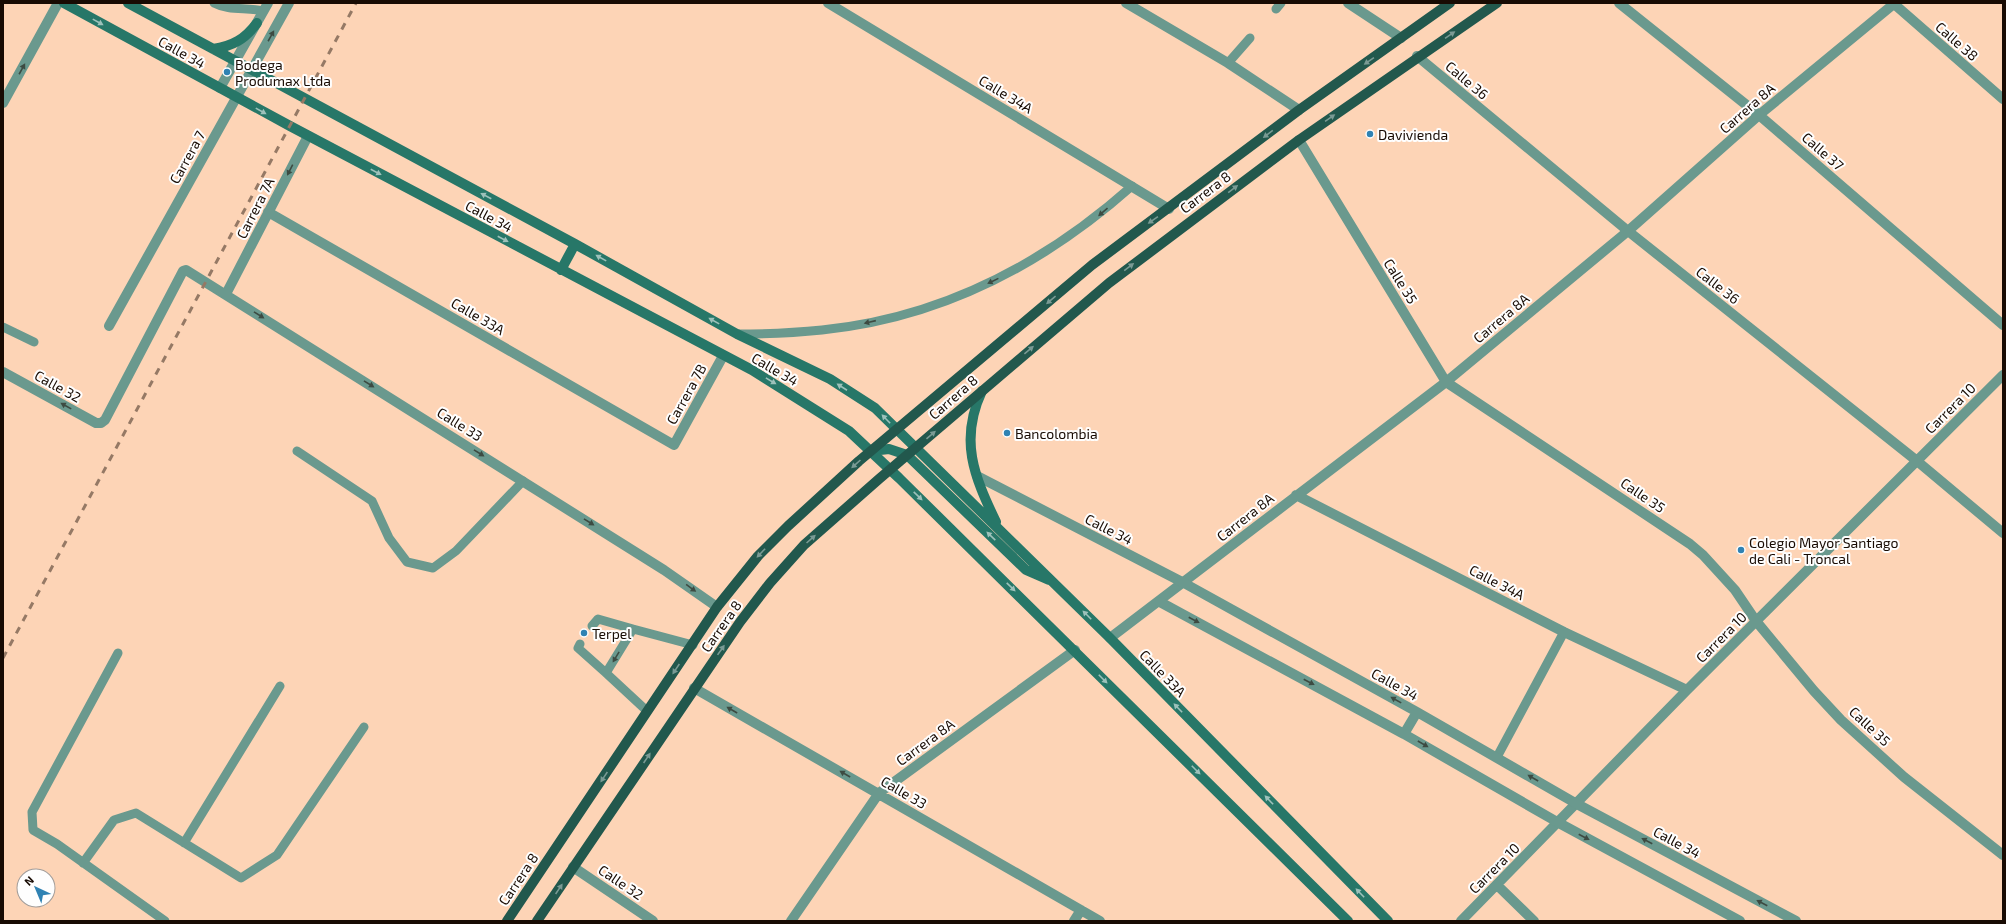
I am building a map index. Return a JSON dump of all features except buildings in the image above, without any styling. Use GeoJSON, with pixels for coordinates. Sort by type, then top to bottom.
{"type":"FeatureCollection","features":[{"type":"Feature","properties":{"kind":"main road","name":"Calle 34"},"geometry":{"type":"LineString","coordinates":[[64,3],[308,136],[752,370],[849,431],[890,469]]}},
{"type":"Feature","properties":{"kind":"main road","name":"Calle 34"},"geometry":{"type":"LineString","coordinates":[[128,3],[575,244],[737,334],[830,379],[875,408],[896,430],[911,451]]}},
{"type":"Feature","properties":{"kind":"main road","name":"Carrera 8"},"geometry":{"type":"LineString","coordinates":[[507,921],[717,607],[758,556],[788,526],[871,451],[1092,265],[1299,110],[1450,3]]}},
{"type":"Feature","properties":{"kind":"main road","name":"Carrera 8"},"geometry":{"type":"LineString","coordinates":[[537,921],[740,622],[770,583],[804,545],[982,389],[1109,283],[1299,140],[1417,56],[1497,3]]}},
{"type":"Feature","properties":{"kind":"main road"},"geometry":{"type":"LineString","coordinates":[[213,49],[228,46],[239,41],[249,33],[257,23]]}},
{"type":"Feature","properties":{"kind":"main road"},"geometry":{"type":"LineString","coordinates":[[561,270],[575,244]]}},
{"type":"Feature","properties":{"kind":"main road"},"geometry":{"type":"LineString","coordinates":[[982,389],[974,408],[970,433],[970,449],[981,492],[998,529]]}},
{"type":"Feature","properties":{"kind":"main road"},"geometry":{"type":"LineString","coordinates":[[871,451],[889,449],[911,451],[1026,570],[1055,583]]}},
{"type":"Feature","properties":{"kind":"main road","name":"Calle 33A"},"geometry":{"type":"LineString","coordinates":[[911,451],[998,529],[1055,583],[1388,921]]}},
{"type":"Feature","properties":{"kind":"main road"},"geometry":{"type":"LineString","coordinates":[[890,469],[1348,921]]}},
{"type":"Feature","properties":{"kind":"street"},"geometry":{"type":"LineString","coordinates":[[3,103],[58,3]]}},
{"type":"Feature","properties":{"kind":"street","name":"Carrera 7"},"geometry":{"type":"LineString","coordinates":[[109,326],[289,3]]}},
{"type":"Feature","properties":{"kind":"street","name":"Calle 34A"},"geometry":{"type":"LineString","coordinates":[[828,3],[1169,208]]}},
{"type":"Feature","properties":{"kind":"street"},"geometry":{"type":"LineString","coordinates":[[1126,3],[1228,63],[1299,110]]}},
{"type":"Feature","properties":{"kind":"street"},"geometry":{"type":"LineString","coordinates":[[1348,3],[1401,38]]}},
{"type":"Feature","properties":{"kind":"street","name":"Calle 37"},"geometry":{"type":"LineString","coordinates":[[1619,3],[1759,115],[2003,325]]}},
{"type":"Feature","properties":{"kind":"street","name":"Carrera 8A"},"geometry":{"type":"LineString","coordinates":[[1110,638],[1160,602],[1296,495],[1446,382],[1628,231],[1759,115],[1894,3]]}},
{"type":"Feature","properties":{"kind":"street","name":"Calle 38"},"geometry":{"type":"LineString","coordinates":[[1894,3],[2003,99]]}},
{"type":"Feature","properties":{"kind":"street"},"geometry":{"type":"LineString","coordinates":[[220,88],[266,7]]}},
{"type":"Feature","properties":{"kind":"street","name":"Calle 36"},"geometry":{"type":"LineString","coordinates":[[1417,56],[1628,231],[1917,461],[2003,533]]}},
{"type":"Feature","properties":{"kind":"street","name":"Carrera 7A"},"geometry":{"type":"LineString","coordinates":[[226,294],[308,136]]}},
{"type":"Feature","properties":{"kind":"street","name":"Calle 35"},"geometry":{"type":"LineString","coordinates":[[1299,140],[1446,382],[1690,544],[1703,555],[1735,590],[1756,621],[1814,691],[1841,720],[1904,777],[2003,855]]}},
{"type":"Feature","properties":{"kind":"street","name":"Calle 33A"},"geometry":{"type":"LineString","coordinates":[[268,212],[674,445]]}},
{"type":"Feature","properties":{"kind":"street","name":"Calle 33"},"geometry":{"type":"LineString","coordinates":[[101,423],[105,420],[185,270],[226,294],[664,570],[717,607]]}},
{"type":"Feature","properties":{"kind":"street","name":"Carrera 7B"},"geometry":{"type":"LineString","coordinates":[[674,445],[723,356]]}},
{"type":"Feature","properties":{"kind":"street","name":"Calle 32"},"geometry":{"type":"LineString","coordinates":[[3,372],[96,423],[101,423]]}},
{"type":"Feature","properties":{"kind":"street","name":"Carrera 10"},"geometry":{"type":"LineString","coordinates":[[1461,921],[1559,823],[1687,690],[2003,375]]}},
{"type":"Feature","properties":{"kind":"street","name":"Calle 34"},"geometry":{"type":"LineString","coordinates":[[976,476],[1184,583],[1417,712],[1577,804],[1796,921]]}},
{"type":"Feature","properties":{"kind":"street","name":"Calle 34A"},"geometry":{"type":"LineString","coordinates":[[1296,495],[1564,632],[1687,690]]}},
{"type":"Feature","properties":{"kind":"street"},"geometry":{"type":"LineString","coordinates":[[1160,602],[1404,734],[1559,823],[1740,921]]}},
{"type":"Feature","properties":{"kind":"street","name":"Carrera 8A"},"geometry":{"type":"LineString","coordinates":[[791,921],[879,793],[1075,650]]}},
{"type":"Feature","properties":{"kind":"street","name":"Calle 33"},"geometry":{"type":"LineString","coordinates":[[694,688],[1100,921]]}},
{"type":"Feature","properties":{"kind":"street"},"geometry":{"type":"LineString","coordinates":[[1404,734],[1417,712]]}},
{"type":"Feature","properties":{"kind":"street","name":"Calle 32"},"geometry":{"type":"LineString","coordinates":[[573,867],[653,921]]}},
{"type":"Feature","properties":{"kind":"street"},"geometry":{"type":"LineString","coordinates":[[1497,885],[1534,921]]}},
{"type":"Feature","properties":{"kind":"street"},"geometry":{"type":"LineString","coordinates":[[1074,921],[1081,910]]}},
{"type":"Feature","properties":{"kind":"lane"},"geometry":{"type":"LineString","coordinates":[[214,3],[222,7],[266,7]]}},
{"type":"Feature","properties":{"kind":"lane"},"geometry":{"type":"LineString","coordinates":[[1228,63],[1250,38]]}},
{"type":"Feature","properties":{"kind":"lane"},"geometry":{"type":"LineString","coordinates":[[737,334],[780,334],[851,326],[907,313],[948,300],[988,284],[1026,264],[1098,216],[1132,186]]}},
{"type":"Feature","properties":{"kind":"lane"},"geometry":{"type":"LineString","coordinates":[[3,327],[34,342]]}},
{"type":"Feature","properties":{"kind":"lane"},"geometry":{"type":"LineString","coordinates":[[297,451],[372,501],[389,538],[407,562],[433,568],[456,551],[523,481]]}},
{"type":"Feature","properties":{"kind":"lane"},"geometry":{"type":"LineString","coordinates":[[592,626],[598,619],[693,645]]}},
{"type":"Feature","properties":{"kind":"lane"},"geometry":{"type":"LineString","coordinates":[[606,674],[633,628]]}},
{"type":"Feature","properties":{"kind":"lane"},"geometry":{"type":"LineString","coordinates":[[1497,757],[1564,632]]}},
{"type":"Feature","properties":{"kind":"lane"},"geometry":{"type":"LineString","coordinates":[[580,644],[578,648],[648,711]]}},
{"type":"Feature","properties":{"kind":"lane"},"geometry":{"type":"LineString","coordinates":[[118,653],[32,812],[33,830],[83,863],[165,921]]}},
{"type":"Feature","properties":{"kind":"lane"},"geometry":{"type":"LineString","coordinates":[[184,843],[280,686]]}},
{"type":"Feature","properties":{"kind":"lane"},"geometry":{"type":"LineString","coordinates":[[83,863],[114,820],[136,813],[241,878],[277,855],[364,727]]}},
{"type":"Feature","properties":{"kind":"railway"},"geometry":{"type":"LineString","coordinates":[[3,658],[356,3]]}},
{"type":"Feature","properties":{"kind":"place","name":"Bodega Produmax Ltda"},"geometry":{"type":"Point","coordinates":[227,72]}},
{"type":"Feature","properties":{"kind":"place","name":"Davivienda"},"geometry":{"type":"Point","coordinates":[1370,134]}},
{"type":"Feature","properties":{"kind":"place","name":"Bancolombia"},"geometry":{"type":"Point","coordinates":[1007,433]}},
{"type":"Feature","properties":{"kind":"place","name":"Colegio Mayor Santiago de Cali - Troncal"},"geometry":{"type":"Point","coordinates":[1741,550]}},
{"type":"Feature","properties":{"kind":"place","name":"Terpel"},"geometry":{"type":"Point","coordinates":[584,633]}}]}
